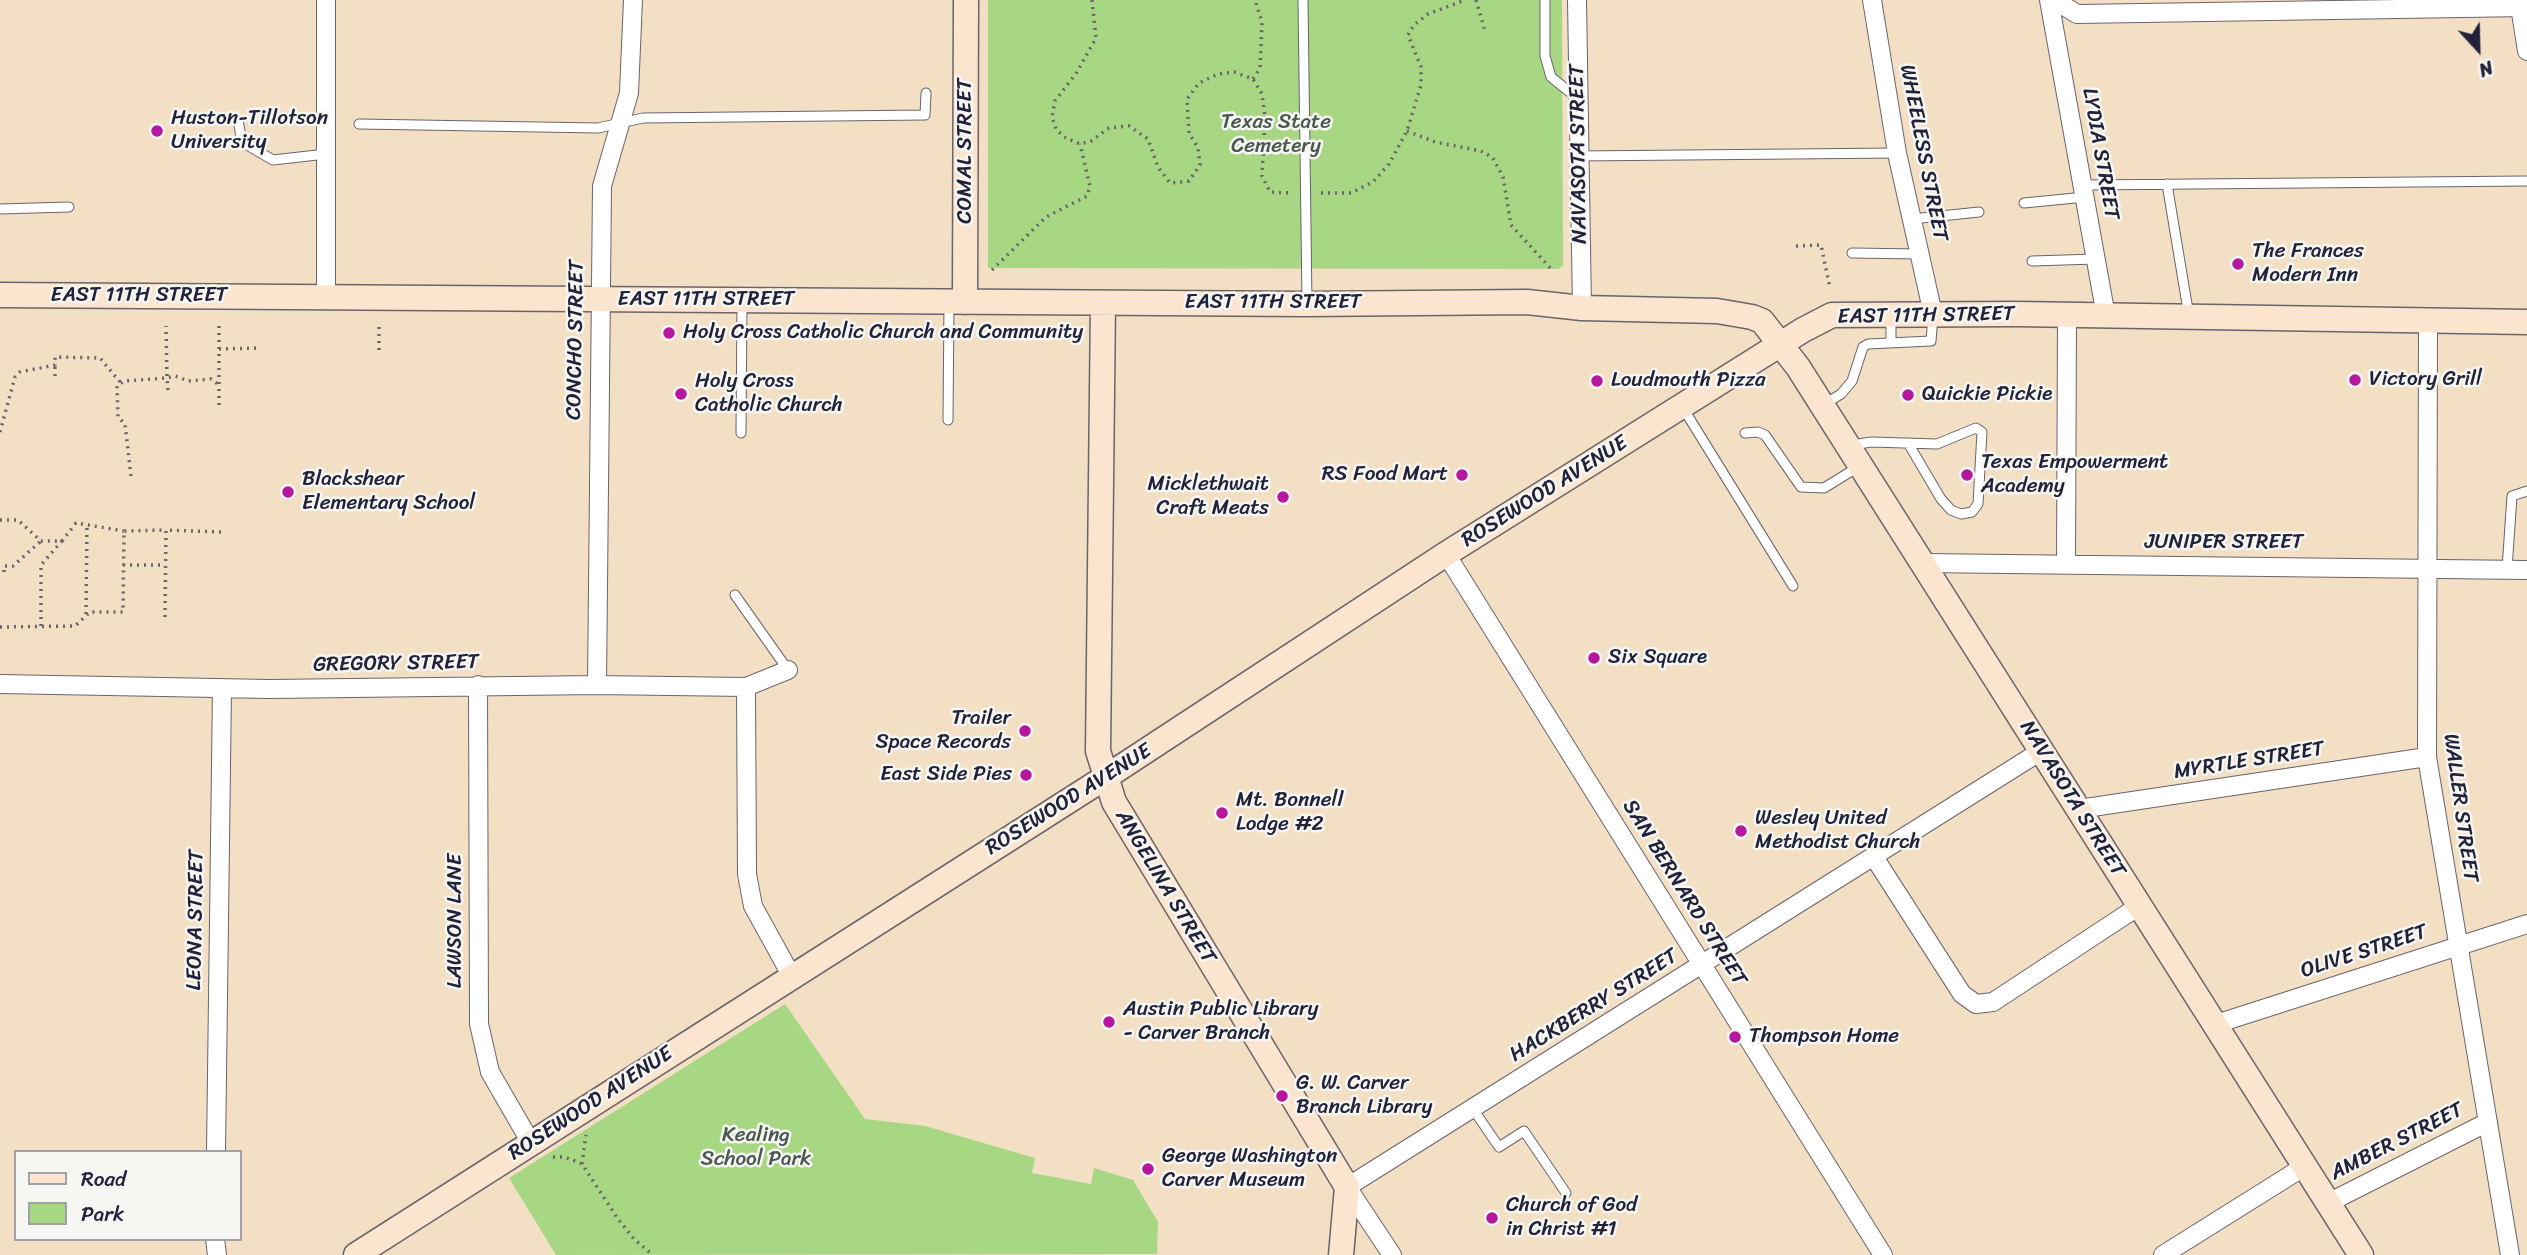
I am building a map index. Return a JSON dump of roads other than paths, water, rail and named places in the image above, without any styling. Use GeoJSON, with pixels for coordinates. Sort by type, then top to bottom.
{"type":"FeatureCollection","features":[{"type":"Feature","properties":{"kind":"street"},"geometry":{"type":"LineString","coordinates":[[326,0],[326,297]]}},
{"type":"Feature","properties":{"kind":"street","name":"CONCHO STREET"},"geometry":{"type":"LineString","coordinates":[[597,685],[602,186],[608,158],[621,123],[632,65],[633,0]]}},
{"type":"Feature","properties":{"kind":"street","name":"COMAL STREET"},"geometry":{"type":"LineString","coordinates":[[957,302],[966,0]]}},
{"type":"Feature","properties":{"kind":"street","name":"NAVASOTA STREET"},"geometry":{"type":"LineString","coordinates":[[1577,0],[1582,308]]}},
{"type":"Feature","properties":{"kind":"street","name":"WHEELESS STREET"},"geometry":{"type":"LineString","coordinates":[[1872,0],[1897,153],[1933,314]]}},
{"type":"Feature","properties":{"kind":"street","name":"LYDIA STREET"},"geometry":{"type":"LineString","coordinates":[[2049,0],[2106,316]]}},
{"type":"Feature","properties":{"kind":"street"},"geometry":{"type":"LineString","coordinates":[[2054,0],[2077,14],[2405,5],[2522,5],[2527,51]]}},
{"type":"Feature","properties":{"kind":"street","name":"EAST 11TH STREET"},"geometry":{"type":"LineString","coordinates":[[0,296],[1307,304],[1527,302],[1582,308],[1740,313],[1762,321],[1782,344],[1832,315],[1891,313],[2527,322]]}},
{"type":"Feature","properties":{"kind":"street","name":"ANGELINA STREET"},"geometry":{"type":"LineString","coordinates":[[1103,303],[1098,751],[1114,802],[1161,883],[1392,1255]]}},
{"type":"Feature","properties":{"kind":"street"},"geometry":{"type":"LineString","coordinates":[[2066,565],[2067,315]]}},
{"type":"Feature","properties":{"kind":"street","name":"WALLER STREET"},"geometry":{"type":"LineString","coordinates":[[2428,321],[2427,757],[2510,1255]]}},
{"type":"Feature","properties":{"kind":"street","name":"NAVASOTA STREET"},"geometry":{"type":"LineString","coordinates":[[1782,344],[2361,1255]]}},
{"type":"Feature","properties":{"kind":"street","name":"ROSEWOOD AVENUE"},"geometry":{"type":"LineString","coordinates":[[355,1255],[791,975],[1106,777],[1447,554],[1782,344]]}},
{"type":"Feature","properties":{"kind":"street","name":"SAN BERNARD STREET"},"geometry":{"type":"LineString","coordinates":[[1447,554],[1884,1255]]}},
{"type":"Feature","properties":{"kind":"street","name":"JUNIPER STREET"},"geometry":{"type":"LineString","coordinates":[[1921,563],[2527,569]]}},
{"type":"Feature","properties":{"kind":"street","name":"GREGORY STREET"},"geometry":{"type":"LineString","coordinates":[[0,684],[222,688],[478,685],[746,687],[788,670]]}},
{"type":"Feature","properties":{"kind":"street","name":"LAWSON LANE"},"geometry":{"type":"LineString","coordinates":[[478,685],[479,1024],[490,1072],[531,1143]]}},
{"type":"Feature","properties":{"kind":"street"},"geometry":{"type":"LineString","coordinates":[[746,687],[747,874],[753,906],[791,975]]}},
{"type":"Feature","properties":{"kind":"street","name":"LEONA STREET"},"geometry":{"type":"LineString","coordinates":[[216,1150],[222,688]]}},
{"type":"Feature","properties":{"kind":"street","name":"HACKBERRY STREET"},"geometry":{"type":"LineString","coordinates":[[1347,1186],[2041,751]]}},
{"type":"Feature","properties":{"kind":"street","name":"MYRTLE STREET"},"geometry":{"type":"LineString","coordinates":[[2079,809],[2427,757]]}},
{"type":"Feature","properties":{"kind":"street"},"geometry":{"type":"LineString","coordinates":[[1874,856],[1962,994],[1976,1004],[1993,1002],[2139,906]]}},
{"type":"Feature","properties":{"kind":"street","name":"OLIVE STREET"},"geometry":{"type":"LineString","coordinates":[[2216,1024],[2527,924]]}},
{"type":"Feature","properties":{"kind":"street","name":"AMBER STREET"},"geometry":{"type":"LineString","coordinates":[[2328,1203],[2488,1122]]}},
{"type":"Feature","properties":{"kind":"street"},"geometry":{"type":"LineString","coordinates":[[2163,1255],[2305,1166]]}},
{"type":"Feature","properties":{"kind":"street"},"geometry":{"type":"LineString","coordinates":[[1341,1255],[1347,1186]]}},
{"type":"Feature","properties":{"kind":"lane"},"geometry":{"type":"LineString","coordinates":[[1303,0],[1307,304]]}},
{"type":"Feature","properties":{"kind":"lane"},"geometry":{"type":"LineString","coordinates":[[1545,0],[1545,56],[1551,77],[1577,97]]}},
{"type":"Feature","properties":{"kind":"lane"},"geometry":{"type":"LineString","coordinates":[[359,124],[598,128],[643,118],[925,115],[926,93]]}},
{"type":"Feature","properties":{"kind":"lane"},"geometry":{"type":"LineString","coordinates":[[237,120],[242,142],[273,160],[326,154]]}},
{"type":"Feature","properties":{"kind":"lane"},"geometry":{"type":"LineString","coordinates":[[1578,156],[1897,153]]}},
{"type":"Feature","properties":{"kind":"lane"},"geometry":{"type":"LineString","coordinates":[[2024,203],[2084,191],[2167,184],[2527,181]]}},
{"type":"Feature","properties":{"kind":"lane"},"geometry":{"type":"LineString","coordinates":[[2167,184],[2189,317]]}},
{"type":"Feature","properties":{"kind":"lane"},"geometry":{"type":"LineString","coordinates":[[0,208],[69,207]]}},
{"type":"Feature","properties":{"kind":"lane"},"geometry":{"type":"LineString","coordinates":[[1912,219],[1979,212]]}},
{"type":"Feature","properties":{"kind":"lane"},"geometry":{"type":"LineString","coordinates":[[1852,253],[1920,254]]}},
{"type":"Feature","properties":{"kind":"lane"},"geometry":{"type":"LineString","coordinates":[[2032,261],[2096,259]]}},
{"type":"Feature","properties":{"kind":"lane"},"geometry":{"type":"LineString","coordinates":[[741,433],[742,300]]}},
{"type":"Feature","properties":{"kind":"lane"},"geometry":{"type":"LineString","coordinates":[[948,420],[957,302]]}},
{"type":"Feature","properties":{"kind":"lane"},"geometry":{"type":"LineString","coordinates":[[1891,313],[1891,343]]}},
{"type":"Feature","properties":{"kind":"lane"},"geometry":{"type":"LineString","coordinates":[[1822,406],[1853,381],[1863,347],[1868,344],[1931,341],[1933,314]]}},
{"type":"Feature","properties":{"kind":"lane"},"geometry":{"type":"LineString","coordinates":[[1682,406],[1793,586]]}},
{"type":"Feature","properties":{"kind":"lane"},"geometry":{"type":"LineString","coordinates":[[1745,433],[1758,432],[1765,435],[1801,487],[1824,488],[1853,456],[1871,442],[1908,443],[1937,444],[1976,428],[1982,432],[1978,504],[1972,512],[1961,514],[1946,505],[1908,443]]}},
{"type":"Feature","properties":{"kind":"lane"},"geometry":{"type":"LineString","coordinates":[[2507,569],[2512,496],[2527,491]]}},
{"type":"Feature","properties":{"kind":"lane"},"geometry":{"type":"LineString","coordinates":[[735,595],[788,670]]}},
{"type":"Feature","properties":{"kind":"lane"},"geometry":{"type":"LineString","coordinates":[[1473,1109],[1499,1147],[1524,1131],[1566,1193]]}},
{"type":"Feature","properties":{"kind":"place","name":"Huston-Tillotson University"},"geometry":{"type":"Point","coordinates":[157,131]}},
{"type":"Feature","properties":{"kind":"place","name":"The Frances Modern Inn"},"geometry":{"type":"Point","coordinates":[2238,264]}},
{"type":"Feature","properties":{"kind":"place","name":"Holy Cross Catholic Church and Community"},"geometry":{"type":"Point","coordinates":[669,333]}},
{"type":"Feature","properties":{"kind":"place","name":"Victory Grill"},"geometry":{"type":"Point","coordinates":[2355,380]}},
{"type":"Feature","properties":{"kind":"place","name":"Loudmouth Pizza"},"geometry":{"type":"Point","coordinates":[1597,381]}},
{"type":"Feature","properties":{"kind":"place","name":"Holy Cross Catholic Church"},"geometry":{"type":"Point","coordinates":[681,394]}},
{"type":"Feature","properties":{"kind":"place","name":"Quickie Pickie"},"geometry":{"type":"Point","coordinates":[1908,395]}},
{"type":"Feature","properties":{"kind":"place","name":"RS Food Mart"},"geometry":{"type":"Point","coordinates":[1462,475]}},
{"type":"Feature","properties":{"kind":"place","name":"Texas Empowerment Academy"},"geometry":{"type":"Point","coordinates":[1967,475]}},
{"type":"Feature","properties":{"kind":"place","name":"Blackshear Elementary School"},"geometry":{"type":"Point","coordinates":[288,492]}},
{"type":"Feature","properties":{"kind":"place","name":"Micklethwait Craft Meats"},"geometry":{"type":"Point","coordinates":[1283,497]}},
{"type":"Feature","properties":{"kind":"place","name":"Six Square"},"geometry":{"type":"Point","coordinates":[1594,658]}},
{"type":"Feature","properties":{"kind":"place","name":"Trailer Space Records"},"geometry":{"type":"Point","coordinates":[1025,731]}},
{"type":"Feature","properties":{"kind":"place","name":"East Side Pies"},"geometry":{"type":"Point","coordinates":[1026,775]}},
{"type":"Feature","properties":{"kind":"place","name":"Mt. Bonnell Lodge #2"},"geometry":{"type":"Point","coordinates":[1222,813]}},
{"type":"Feature","properties":{"kind":"place","name":"Wesley United Methodist Church"},"geometry":{"type":"Point","coordinates":[1741,831]}},
{"type":"Feature","properties":{"kind":"place","name":"Austin Public Library - Carver Branch"},"geometry":{"type":"Point","coordinates":[1109,1022]}},
{"type":"Feature","properties":{"kind":"place","name":"Thompson Home"},"geometry":{"type":"Point","coordinates":[1735,1037]}},
{"type":"Feature","properties":{"kind":"place","name":"G. W. Carver Branch Library"},"geometry":{"type":"Point","coordinates":[1282,1096]}},
{"type":"Feature","properties":{"kind":"place","name":"George Washington Carver Museum"},"geometry":{"type":"Point","coordinates":[1148,1169]}},
{"type":"Feature","properties":{"kind":"place","name":"Church of God in Christ #1"},"geometry":{"type":"Point","coordinates":[1492,1218]}},
{"type":"Feature","properties":{"kind":"park label","name":"Texas State Cemetery"},"geometry":{"type":"Point","coordinates":[1276,135]}},
{"type":"Feature","properties":{"kind":"park label","name":"Kealing School Park"},"geometry":{"type":"Point","coordinates":[756,1148]}}]}
